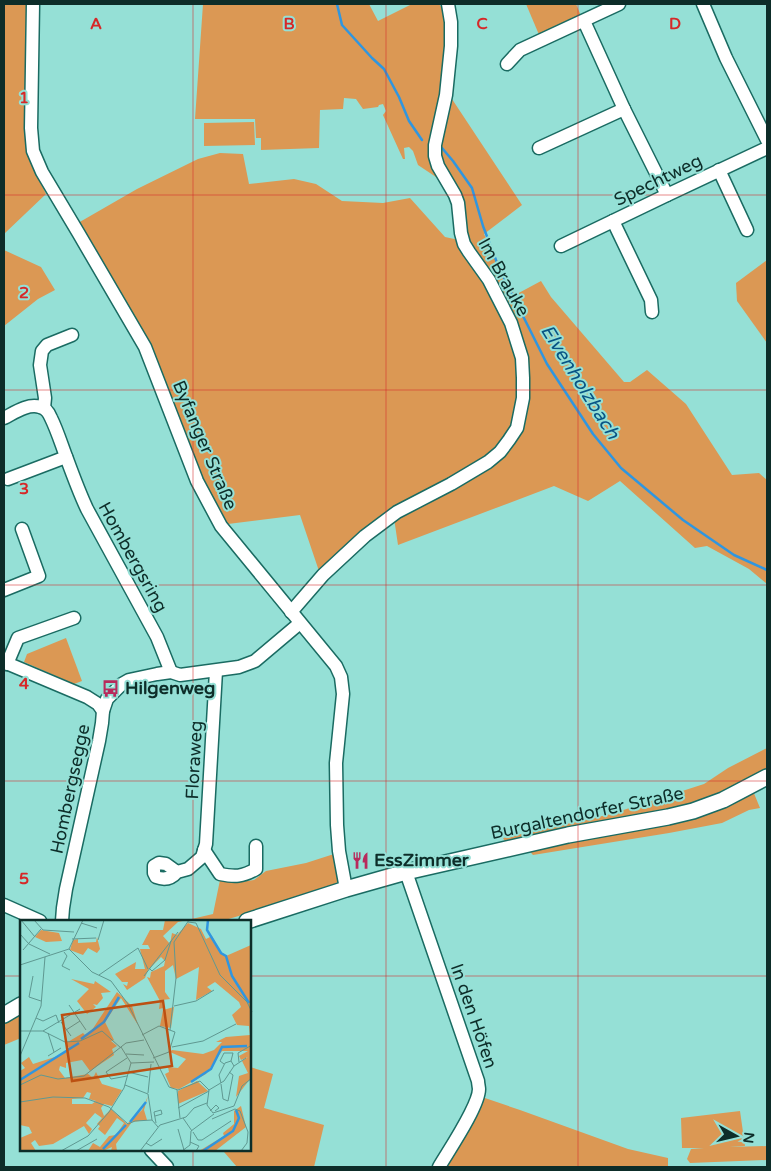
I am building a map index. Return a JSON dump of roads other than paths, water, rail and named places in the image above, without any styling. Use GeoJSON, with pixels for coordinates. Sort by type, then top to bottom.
{"type":"FeatureCollection","features":[{"type":"Feature","properties":{"kind":"main road","name":"Burgaltendorfer Straße"},"geometry":{"type":"LineString","coordinates":[[250,920],[406,872],[568,835],[693,811],[723,800],[762,779]]}},
{"type":"Feature","properties":{"kind":"main road"},"geometry":{"type":"LineString","coordinates":[[4,1014],[20,1006]]}},
{"type":"Feature","properties":{"kind":"street","name":"Byfanger Straße"},"geometry":{"type":"LineString","coordinates":[[33,4],[31,128],[33,150],[42,172],[145,347],[197,481],[221,526],[336,666],[341,677],[343,694],[336,763],[336,808],[339,851],[346,889]]}},
{"type":"Feature","properties":{"kind":"street","name":"Im Brauke"},"geometry":{"type":"LineString","coordinates":[[291,612],[323,575],[372,531],[397,512],[488,462],[500,452],[517,428],[523,398],[522,358],[511,323],[489,280],[464,244],[456,196],[438,166],[436,156],[435,145],[446,95],[451,46],[451,22],[448,4]]}},
{"type":"Feature","properties":{"kind":"street"},"geometry":{"type":"LineString","coordinates":[[507,64],[520,50],[619,4]]}},
{"type":"Feature","properties":{"kind":"street"},"geometry":{"type":"LineString","coordinates":[[703,4],[726,58],[767,140]]}},
{"type":"Feature","properties":{"kind":"street"},"geometry":{"type":"LineString","coordinates":[[584,20],[624,109],[667,194]]}},
{"type":"Feature","properties":{"kind":"street"},"geometry":{"type":"LineString","coordinates":[[539,148],[624,109]]}},
{"type":"Feature","properties":{"kind":"street","name":"Spechtweg"},"geometry":{"type":"LineString","coordinates":[[561,246],[767,148]]}},
{"type":"Feature","properties":{"kind":"street","name":"Spechtweg"},"geometry":{"type":"LineString","coordinates":[[719,170],[747,230]]}},
{"type":"Feature","properties":{"kind":"street","name":"Spechtweg"},"geometry":{"type":"LineString","coordinates":[[613,222],[651,300],[652,312]]}},
{"type":"Feature","properties":{"kind":"street","name":"Hombergsring"},"geometry":{"type":"LineString","coordinates":[[72,336],[47,345],[42,351],[40,365],[45,398],[44,408],[51,417],[87,509],[157,637],[171,672]]}},
{"type":"Feature","properties":{"kind":"street"},"geometry":{"type":"LineString","coordinates":[[4,418],[28,407],[44,408]]}},
{"type":"Feature","properties":{"kind":"street"},"geometry":{"type":"LineString","coordinates":[[8,479],[66,457]]}},
{"type":"Feature","properties":{"kind":"street"},"geometry":{"type":"LineString","coordinates":[[4,590],[39,576],[22,529]]}},
{"type":"Feature","properties":{"kind":"street","name":"Hombergsegge"},"geometry":{"type":"LineString","coordinates":[[62,920],[66,889],[99,741],[103,711],[98,704],[87,697],[5,663],[18,638],[74,618]]}},
{"type":"Feature","properties":{"kind":"street"},"geometry":{"type":"LineString","coordinates":[[103,711],[107,699],[122,684],[129,680],[171,672],[180,675],[239,667],[255,661],[300,623]]}},
{"type":"Feature","properties":{"kind":"street","name":"Floraweg"},"geometry":{"type":"LineString","coordinates":[[204,850],[206,844],[216,671]]}},
{"type":"Feature","properties":{"kind":"street"},"geometry":{"type":"LineString","coordinates":[[204,850],[220,874],[234,876],[246,874],[256,869],[256,846]]}},
{"type":"Feature","properties":{"kind":"street"},"geometry":{"type":"LineString","coordinates":[[177,872],[188,869],[202,857],[204,850]]}},
{"type":"Feature","properties":{"kind":"street","name":"In den Höfen"},"geometry":{"type":"LineString","coordinates":[[406,872],[480,1088],[473,1109],[439,1167]]}},
{"type":"Feature","properties":{"kind":"street"},"geometry":{"type":"LineString","coordinates":[[4,906],[38,920]]}},
{"type":"Feature","properties":{"kind":"street"},"geometry":{"type":"LineString","coordinates":[[152,1151],[167,1167]]}},
{"type":"Feature","properties":{"kind":"waterway","name":"Elvenholzbach"},"geometry":{"type":"LineString","coordinates":[[337,4],[342,25],[384,69],[409,121],[422,140]]}},
{"type":"Feature","properties":{"kind":"waterway","name":"Elvenholzbach"},"geometry":{"type":"LineString","coordinates":[[442,148],[472,188],[483,226],[499,268],[547,364],[593,434],[621,468],[683,520],[734,555],[767,570]]}},
{"type":"Feature","properties":{"kind":"place","name":"Hilgenweg"},"geometry":{"type":"Point","coordinates":[111,688]}},
{"type":"Feature","properties":{"kind":"place","name":"EssZimmer"},"geometry":{"type":"Point","coordinates":[360,860]}}]}
